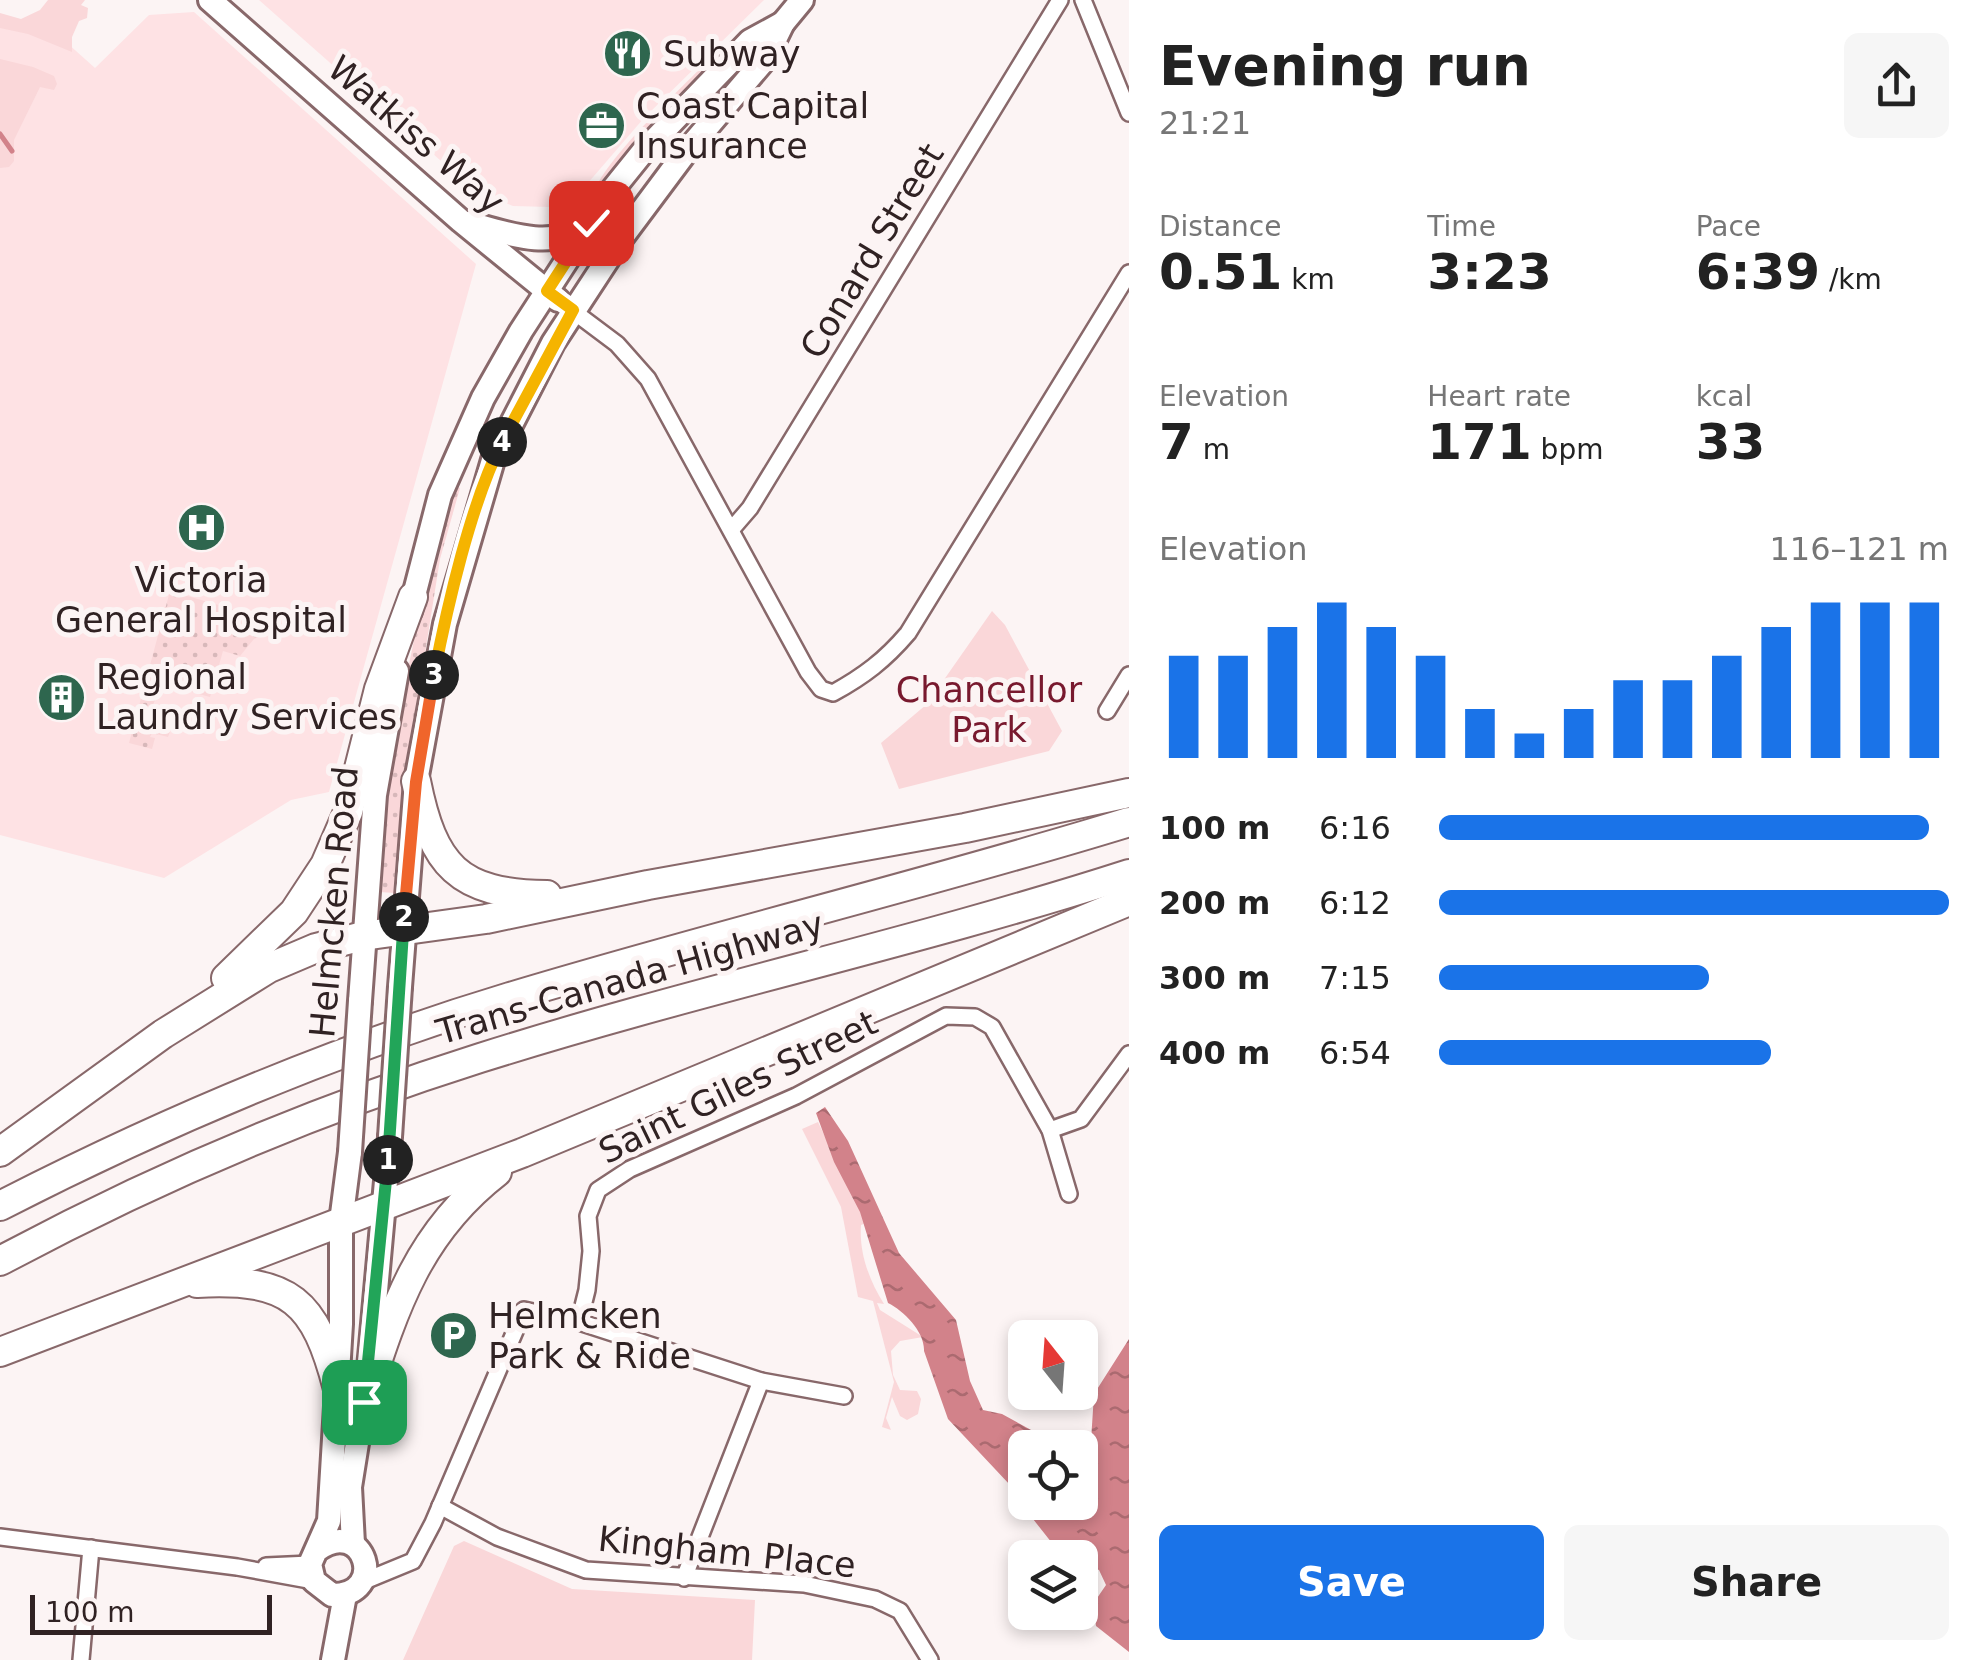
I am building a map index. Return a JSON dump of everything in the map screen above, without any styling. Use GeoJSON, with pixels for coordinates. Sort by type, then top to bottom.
{"type":"FeatureCollection","features":[{"type":"Feature","properties":{"kind":"highway"},"geometry":{"type":"LineString","coordinates":[[162,1034],[278,932],[325,865],[348,812],[379,689],[413,597]]}},
{"type":"Feature","properties":{"kind":"highway"},"geometry":{"type":"LineString","coordinates":[[416,782],[432,842],[442,858],[472,883],[490,890],[534,895],[648,885]]}},
{"type":"Feature","properties":{"kind":"highway"},"geometry":{"type":"LineString","coordinates":[[0,1152],[162,1034],[269,968],[316,948],[363,936],[403,933],[964,828],[1129,793]]}},
{"type":"Feature","properties":{"kind":"highway","name":"Trans-Canada Highway"},"geometry":{"type":"LineString","coordinates":[[0,1206],[190,1115],[286,1074],[396,1034],[508,997],[1129,822]]}},
{"type":"Feature","properties":{"kind":"highway","name":"Trans-Canada Highway"},"geometry":{"type":"LineString","coordinates":[[0,1262],[210,1159],[414,1080],[621,1016],[1129,874]]}},
{"type":"Feature","properties":{"kind":"highway"},"geometry":{"type":"LineString","coordinates":[[0,1352],[522,1153],[1129,901]]}},
{"type":"Feature","properties":{"kind":"highway"},"geometry":{"type":"LineString","coordinates":[[364,1402],[391,1318],[439,1228],[466,1197],[522,1153]]}},
{"type":"Feature","properties":{"kind":"highway"},"geometry":{"type":"LineString","coordinates":[[171,1284],[245,1284],[284,1294],[303,1306],[318,1326],[338,1390]]}},
{"type":"Feature","properties":{"kind":"main road","name":"Helmcken Road"},"geometry":{"type":"LineString","coordinates":[[353,1544],[350,1487],[364,1402],[390,1137],[416,782],[445,624],[493,460],[573,310],[684,153],[766,58],[782,22],[802,0]]}},
{"type":"Feature","properties":{"kind":"main road","name":"Watkiss Way"},"geometry":{"type":"LineString","coordinates":[[208,3],[461,221],[573,310]]}},
{"type":"Feature","properties":{"kind":"main road","name":"Helmcken Road"},"geometry":{"type":"LineString","coordinates":[[333,1660],[335,1576],[329,1520],[338,1390],[341,1222],[350,1152],[375,795],[389,708],[433,517],[483,398],[591,223],[642,153],[750,40],[782,22]]}},
{"type":"Feature","properties":{"kind":"main road"},"geometry":{"type":"LineString","coordinates":[[461,221],[515,236],[544,239],[575,234],[591,223]]}},
{"type":"Feature","properties":{"kind":"main road"},"geometry":{"type":"LineString","coordinates":[[328,1542],[353,1544],[363,1554],[335,1576],[328,1542]]}},
{"type":"Feature","properties":{"kind":"street","name":"Conard Street"},"geometry":{"type":"LineString","coordinates":[[731,530],[750,508],[1060,0]]}},
{"type":"Feature","properties":{"kind":"street"},"geometry":{"type":"LineString","coordinates":[[1083,0],[1129,113]]}},
{"type":"Feature","properties":{"kind":"street"},"geometry":{"type":"LineString","coordinates":[[573,310],[616,344],[648,379],[808,672],[822,689],[834,693],[888,657],[908,633],[1129,273]]}},
{"type":"Feature","properties":{"kind":"street"},"geometry":{"type":"LineString","coordinates":[[1107,711],[1129,676]]}},
{"type":"Feature","properties":{"kind":"street","name":"Saint Giles Street"},"geometry":{"type":"LineString","coordinates":[[580,1322],[591,1251],[588,1216],[598,1190],[630,1170],[796,1096],[946,1016],[975,1017],[992,1027],[1050,1130]]}},
{"type":"Feature","properties":{"kind":"street"},"geometry":{"type":"LineString","coordinates":[[1069,1194],[1050,1130],[1081,1119],[1129,1054]]}},
{"type":"Feature","properties":{"kind":"street"},"geometry":{"type":"LineString","coordinates":[[0,1538],[335,1576],[413,1561],[524,1310],[580,1322],[761,1382],[844,1396]]}},
{"type":"Feature","properties":{"kind":"street"},"geometry":{"type":"LineString","coordinates":[[684,1578],[761,1382]]}},
{"type":"Feature","properties":{"kind":"street","name":"Kingham Place"},"geometry":{"type":"LineString","coordinates":[[440,1506],[498,1536],[586,1570],[804,1584],[875,1599],[900,1612],[930,1660]]}},
{"type":"Feature","properties":{"kind":"street"},"geometry":{"type":"LineString","coordinates":[[81,1660],[91,1548]]}},
{"type":"Feature","properties":{"kind":"shaded area"},"geometry":{"type":"Polygon","coordinates":[[[259,0],[764,0],[644,118],[581,191],[550,207],[513,206],[475,191],[259,0]]]}},
{"type":"Feature","properties":{"kind":"shaded area","name":"Victoria General Hospital"},"geometry":{"type":"Polygon","coordinates":[[[194,12],[476,264],[329,792],[291,800],[164,878],[0,835],[0,21],[66,42],[95,68],[149,15],[194,12]]]}},
{"type":"Feature","properties":{"kind":"green space"},"geometry":{"type":"Polygon","coordinates":[[[48,0],[85,0],[81,5],[88,8],[87,18],[79,21],[72,37],[72,52],[28,34],[0,28],[0,13],[21,19],[40,10],[48,0]]]}},
{"type":"Feature","properties":{"kind":"green space"},"geometry":{"type":"Polygon","coordinates":[[[717,52],[720,54],[650,126],[592,197],[599,181],[628,143],[717,52]]]}},
{"type":"Feature","properties":{"kind":"green space"},"geometry":{"type":"Polygon","coordinates":[[[0,59],[54,76],[57,84],[54,90],[40,87],[14,140],[14,161],[9,167],[0,168],[0,59]]]}},
{"type":"Feature","properties":{"kind":"green space"},"geometry":{"type":"Polygon","coordinates":[[[455,486],[460,488],[440,559],[409,754],[395,893],[379,892],[389,789],[405,687],[427,586],[455,486]]]}},
{"type":"Feature","properties":{"kind":"green space"},"geometry":{"type":"Polygon","coordinates":[[[170,591],[285,624],[254,639],[240,656],[223,651],[210,697],[162,684],[146,721],[155,724],[154,728],[170,732],[168,737],[152,733],[152,749],[129,743],[170,591]]]}},
{"type":"Feature","properties":{"kind":"green space","name":"Chancellor Park"},"geometry":{"type":"Polygon","coordinates":[[[992,611],[1005,625],[1062,731],[1049,751],[899,789],[881,743],[927,704],[992,611]]]}},
{"type":"Feature","properties":{"kind":"green space"},"geometry":{"type":"Polygon","coordinates":[[[818,1122],[866,1223],[861,1225],[863,1256],[884,1304],[877,1303],[880,1310],[923,1337],[900,1341],[891,1351],[893,1375],[900,1390],[917,1391],[921,1399],[918,1414],[907,1420],[900,1416],[892,1397],[886,1418],[891,1430],[882,1427],[894,1382],[873,1301],[858,1297],[841,1207],[802,1129],[818,1122]]]}},
{"type":"Feature","properties":{"kind":"green space"},"geometry":{"type":"Polygon","coordinates":[[[464,1541],[572,1589],[755,1600],[752,1660],[403,1660],[454,1546],[464,1541]]]}},
{"type":"Feature","properties":{"kind":"water"},"geometry":{"type":"Polygon","coordinates":[[[825,1107],[848,1141],[899,1253],[956,1320],[970,1381],[983,1410],[1002,1414],[1031,1430],[1008,1430],[1008,1483],[948,1419],[921,1337],[907,1317],[888,1303],[860,1212],[834,1162],[816,1113],[825,1107]]]}},
{"type":"Feature","properties":{"kind":"water"},"geometry":{"type":"Polygon","coordinates":[[[1129,1339],[1129,1652],[1098,1628],[1098,1597],[1106,1585],[1098,1570],[1098,1540],[1050,1540],[1034,1520],[1098,1520],[1098,1430],[1092,1430],[1093,1410],[1098,1410],[1098,1388],[1129,1339]]]}},
{"type":"Feature","properties":{"kind":"waterway"},"geometry":{"type":"LineString","coordinates":[[0,134],[12,151]]}},
{"type":"Feature","properties":{"kind":"place","name":"Subway"},"geometry":{"type":"Point","coordinates":[628,54]}},
{"type":"Feature","properties":{"kind":"place","name":"Coast Capital Insurance"},"geometry":{"type":"Point","coordinates":[601,126]}},
{"type":"Feature","properties":{"kind":"place","name":"Victoria General Hospital"},"geometry":{"type":"Point","coordinates":[201,528]}},
{"type":"Feature","properties":{"kind":"place","name":"Regional Laundry Services"},"geometry":{"type":"Point","coordinates":[61,697]}},
{"type":"Feature","properties":{"kind":"place","name":"Helmcken Park & Ride"},"geometry":{"type":"Point","coordinates":[453,1336]}},
{"type":"Feature","properties":{"kind":"route"},"geometry":{"type":"LineString","coordinates":[[364,1402],[390,1137],[416,782],[436,666],[466,544],[493,460],[573,310],[547,291],[591,223]]}}]}
